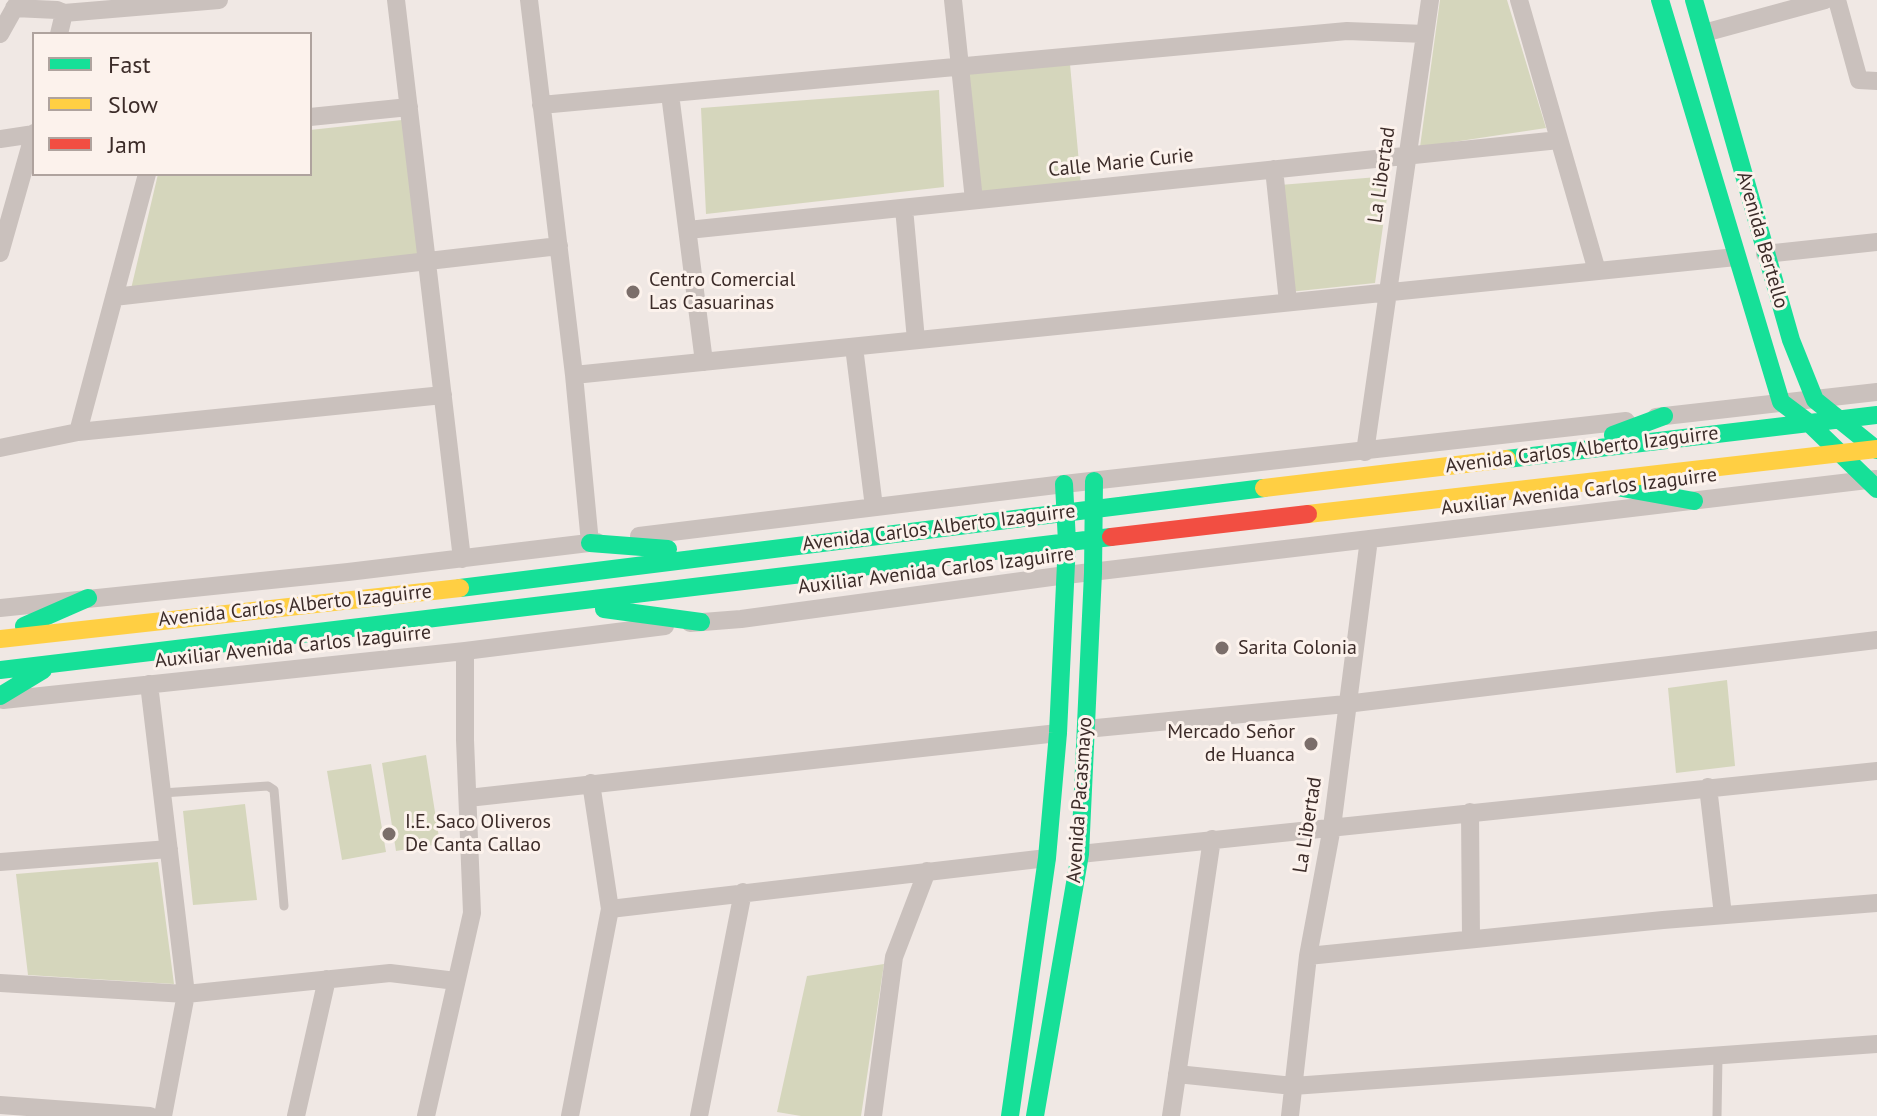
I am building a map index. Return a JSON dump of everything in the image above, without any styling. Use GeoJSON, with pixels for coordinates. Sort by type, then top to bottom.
{"type":"FeatureCollection","features":[{"type":"Feature","properties":{"kind":"main road","name":"Avenida Bertello"},"geometry":{"type":"LineString","coordinates":[[1660,0],[1781,402]]}},
{"type":"Feature","properties":{"kind":"main road","name":"Avenida Bertello"},"geometry":{"type":"LineString","coordinates":[[1694,0],[1791,340],[1815,400],[1876,449]]}},
{"type":"Feature","properties":{"kind":"main road"},"geometry":{"type":"LineString","coordinates":[[1781,402],[1874,482]]}},
{"type":"Feature","properties":{"kind":"main road","name":"Avenida Carlos Alberto Izaguirre"},"geometry":{"type":"LineString","coordinates":[[0,638],[355,601],[1065,511],[1877,415]]}},
{"type":"Feature","properties":{"kind":"main road"},"geometry":{"type":"LineString","coordinates":[[1569,452],[1664,416]]}},
{"type":"Feature","properties":{"kind":"main road","name":"Avenida Carlos Alberto Izaguirre"},"geometry":{"type":"LineString","coordinates":[[0,670],[1876,449]]}},
{"type":"Feature","properties":{"kind":"main road","name":"Avenida Pacasmayo"},"geometry":{"type":"LineString","coordinates":[[1035,1116],[1080,854],[1093,573],[1094,481]]}},
{"type":"Feature","properties":{"kind":"main road"},"geometry":{"type":"LineString","coordinates":[[1588,482],[1694,501]]}},
{"type":"Feature","properties":{"kind":"main road","name":"Avenida Pacasmayo"},"geometry":{"type":"LineString","coordinates":[[1010,1116],[1047,858],[1058,733],[1067,542],[1064,484]]}},
{"type":"Feature","properties":{"kind":"main road"},"geometry":{"type":"LineString","coordinates":[[590,543],[729,554]]}},
{"type":"Feature","properties":{"kind":"main road"},"geometry":{"type":"LineString","coordinates":[[0,638],[88,598]]}},
{"type":"Feature","properties":{"kind":"main road"},"geometry":{"type":"LineString","coordinates":[[355,601],[357,626]]}},
{"type":"Feature","properties":{"kind":"main road"},"geometry":{"type":"LineString","coordinates":[[562,603],[701,622]]}},
{"type":"Feature","properties":{"kind":"main road"},"geometry":{"type":"LineString","coordinates":[[0,698],[54,664]]}},
{"type":"Feature","properties":{"kind":"street"},"geometry":{"type":"LineString","coordinates":[[0,34],[16,4],[64,13],[162,2],[219,0]]}},
{"type":"Feature","properties":{"kind":"street"},"geometry":{"type":"LineString","coordinates":[[396,0],[462,559]]}},
{"type":"Feature","properties":{"kind":"street"},"geometry":{"type":"LineString","coordinates":[[529,0],[574,375],[590,543]]}},
{"type":"Feature","properties":{"kind":"street"},"geometry":{"type":"LineString","coordinates":[[953,0],[974,200]]}},
{"type":"Feature","properties":{"kind":"street","name":"La Libertad"},"geometry":{"type":"LineString","coordinates":[[1365,452],[1430,0]]}},
{"type":"Feature","properties":{"kind":"street"},"geometry":{"type":"LineString","coordinates":[[1519,0],[1597,271]]}},
{"type":"Feature","properties":{"kind":"street"},"geometry":{"type":"LineString","coordinates":[[1704,33],[1825,0]]}},
{"type":"Feature","properties":{"kind":"street"},"geometry":{"type":"LineString","coordinates":[[1837,0],[1868,81]]}},
{"type":"Feature","properties":{"kind":"street"},"geometry":{"type":"LineString","coordinates":[[59,32],[64,13]]}},
{"type":"Feature","properties":{"kind":"street"},"geometry":{"type":"LineString","coordinates":[[541,105],[1347,31],[1425,34]]}},
{"type":"Feature","properties":{"kind":"street"},"geometry":{"type":"LineString","coordinates":[[670,94],[704,362]]}},
{"type":"Feature","properties":{"kind":"street"},"geometry":{"type":"LineString","coordinates":[[312,117],[409,107]]}},
{"type":"Feature","properties":{"kind":"street"},"geometry":{"type":"LineString","coordinates":[[0,139],[32,139]]}},
{"type":"Feature","properties":{"kind":"street","name":"Calle Marie Curie"},"geometry":{"type":"LineString","coordinates":[[688,230],[1559,140]]}},
{"type":"Feature","properties":{"kind":"street"},"geometry":{"type":"LineString","coordinates":[[0,253],[4,226],[32,142]]}},
{"type":"Feature","properties":{"kind":"street"},"geometry":{"type":"LineString","coordinates":[[1274,169],[1288,302]]}},
{"type":"Feature","properties":{"kind":"street"},"geometry":{"type":"LineString","coordinates":[[78,432],[146,176]]}},
{"type":"Feature","properties":{"kind":"street"},"geometry":{"type":"LineString","coordinates":[[904,208],[916,340]]}},
{"type":"Feature","properties":{"kind":"street"},"geometry":{"type":"LineString","coordinates":[[1765,254],[1877,242]]}},
{"type":"Feature","properties":{"kind":"street"},"geometry":{"type":"LineString","coordinates":[[114,297],[559,246]]}},
{"type":"Feature","properties":{"kind":"street"},"geometry":{"type":"LineString","coordinates":[[574,375],[1736,257]]}},
{"type":"Feature","properties":{"kind":"street"},"geometry":{"type":"LineString","coordinates":[[854,347],[874,507]]}},
{"type":"Feature","properties":{"kind":"street"},"geometry":{"type":"LineString","coordinates":[[0,608],[462,559],[1064,484],[1877,392]]}},
{"type":"Feature","properties":{"kind":"street"},"geometry":{"type":"LineString","coordinates":[[0,448],[78,432],[443,395]]}},
{"type":"Feature","properties":{"kind":"street","name":"Auxiliar Avenida Carlos Izaguirre"},"geometry":{"type":"LineString","coordinates":[[0,698],[465,651],[741,619],[1066,575],[1874,482]]}},
{"type":"Feature","properties":{"kind":"street","name":"La Libertad"},"geometry":{"type":"LineString","coordinates":[[1290,1116],[1308,956],[1332,827],[1369,539]]}},
{"type":"Feature","properties":{"kind":"street"},"geometry":{"type":"LineString","coordinates":[[1086,729],[1346,704],[1877,640]]}},
{"type":"Feature","properties":{"kind":"street"},"geometry":{"type":"LineString","coordinates":[[426,1116],[472,913],[465,651]]}},
{"type":"Feature","properties":{"kind":"street"},"geometry":{"type":"LineString","coordinates":[[149,684],[186,994],[163,1116]]}},
{"type":"Feature","properties":{"kind":"street"},"geometry":{"type":"LineString","coordinates":[[468,798],[1058,733]]}},
{"type":"Feature","properties":{"kind":"street"},"geometry":{"type":"LineString","coordinates":[[1080,854],[1877,771]]}},
{"type":"Feature","properties":{"kind":"street"},"geometry":{"type":"LineString","coordinates":[[570,1116],[610,909],[591,783]]}},
{"type":"Feature","properties":{"kind":"street"},"geometry":{"type":"LineString","coordinates":[[1708,787],[1723,915]]}},
{"type":"Feature","properties":{"kind":"street"},"geometry":{"type":"LineString","coordinates":[[1470,812],[1471,939]]}},
{"type":"Feature","properties":{"kind":"street"},"geometry":{"type":"LineString","coordinates":[[1171,1116],[1212,839]]}},
{"type":"Feature","properties":{"kind":"street"},"geometry":{"type":"LineString","coordinates":[[0,862],[169,849]]}},
{"type":"Feature","properties":{"kind":"street"},"geometry":{"type":"LineString","coordinates":[[610,909],[1047,858]]}},
{"type":"Feature","properties":{"kind":"street"},"geometry":{"type":"LineString","coordinates":[[873,1116],[894,957],[927,871]]}},
{"type":"Feature","properties":{"kind":"street"},"geometry":{"type":"LineString","coordinates":[[699,1116],[743,892]]}},
{"type":"Feature","properties":{"kind":"street"},"geometry":{"type":"LineString","coordinates":[[1308,956],[1877,903]]}},
{"type":"Feature","properties":{"kind":"street"},"geometry":{"type":"LineString","coordinates":[[0,983],[186,994],[390,973],[456,981]]}},
{"type":"Feature","properties":{"kind":"street"},"geometry":{"type":"LineString","coordinates":[[296,1116],[327,979]]}},
{"type":"Feature","properties":{"kind":"street"},"geometry":{"type":"LineString","coordinates":[[1177,1074],[1293,1086],[1877,1044]]}},
{"type":"Feature","properties":{"kind":"street"},"geometry":{"type":"LineString","coordinates":[[0,1105],[150,1116]]}},
{"type":"Feature","properties":{"kind":"lane"},"geometry":{"type":"LineString","coordinates":[[162,793],[268,786],[274,790],[284,906]]}},
{"type":"Feature","properties":{"kind":"lane"},"geometry":{"type":"LineString","coordinates":[[1717,1116],[1718,1056]]}},
{"type":"Feature","properties":{"kind":"green space"},"geometry":{"type":"Polygon","coordinates":[[[1440,0],[1507,0],[1546,128],[1420,147],[1440,0]]]}},
{"type":"Feature","properties":{"kind":"green space"},"geometry":{"type":"Polygon","coordinates":[[[1070,64],[1081,185],[981,196],[967,73],[1070,64]]]}},
{"type":"Feature","properties":{"kind":"green space"},"geometry":{"type":"Polygon","coordinates":[[[939,90],[944,187],[706,214],[701,108],[939,90]]]}},
{"type":"Feature","properties":{"kind":"green space"},"geometry":{"type":"Polygon","coordinates":[[[402,120],[419,254],[131,289],[158,176],[312,176],[312,130],[402,120]]]}},
{"type":"Feature","properties":{"kind":"green space"},"geometry":{"type":"Polygon","coordinates":[[[1390,176],[1375,283],[1289,292],[1280,185],[1390,176]]]}},
{"type":"Feature","properties":{"kind":"green space"},"geometry":{"type":"Polygon","coordinates":[[[1727,680],[1735,766],[1676,773],[1668,688],[1727,680]]]}},
{"type":"Feature","properties":{"kind":"green space"},"geometry":{"type":"Polygon","coordinates":[[[426,755],[440,844],[396,851],[382,763],[426,755]]]}},
{"type":"Feature","properties":{"kind":"green space"},"geometry":{"type":"Polygon","coordinates":[[[371,764],[386,852],[342,860],[327,771],[371,764]]]}},
{"type":"Feature","properties":{"kind":"green space"},"geometry":{"type":"Polygon","coordinates":[[[245,804],[257,900],[193,905],[183,811],[245,804]]]}},
{"type":"Feature","properties":{"kind":"green space"},"geometry":{"type":"Polygon","coordinates":[[[158,862],[174,984],[28,975],[16,874],[158,862]]]}},
{"type":"Feature","properties":{"kind":"green space"},"geometry":{"type":"Polygon","coordinates":[[[884,964],[861,1116],[801,1116],[777,1112],[807,976],[884,964]]]}},
{"type":"Feature","properties":{"kind":"traffic: fast"},"geometry":{"type":"LineString","coordinates":[[1660,0],[1781,402],[1809,423],[1877,489]]}},
{"type":"Feature","properties":{"kind":"traffic: fast"},"geometry":{"type":"LineString","coordinates":[[1694,0],[1791,340],[1815,400],[1877,450]]}},
{"type":"Feature","properties":{"kind":"traffic: fast"},"geometry":{"type":"LineString","coordinates":[[1507,459],[1877,415]]}},
{"type":"Feature","properties":{"kind":"traffic: fast"},"geometry":{"type":"LineString","coordinates":[[1613,435],[1664,416]]}},
{"type":"Feature","properties":{"kind":"traffic: fast"},"geometry":{"type":"LineString","coordinates":[[1035,1116],[1080,854],[1093,573],[1094,481]]}},
{"type":"Feature","properties":{"kind":"traffic: fast"},"geometry":{"type":"LineString","coordinates":[[1010,1116],[1047,858],[1058,733],[1067,542],[1064,484]]}},
{"type":"Feature","properties":{"kind":"traffic: fast"},"geometry":{"type":"LineString","coordinates":[[460,588],[1264,488]]}},
{"type":"Feature","properties":{"kind":"traffic: fast"},"geometry":{"type":"LineString","coordinates":[[1622,488],[1694,501]]}},
{"type":"Feature","properties":{"kind":"traffic: fast"},"geometry":{"type":"LineString","coordinates":[[0,670],[1111,537]]}},
{"type":"Feature","properties":{"kind":"traffic: fast"},"geometry":{"type":"LineString","coordinates":[[590,543],[668,549]]}},
{"type":"Feature","properties":{"kind":"traffic: fast"},"geometry":{"type":"LineString","coordinates":[[24,626],[88,598]]}},
{"type":"Feature","properties":{"kind":"traffic: fast"},"geometry":{"type":"LineString","coordinates":[[604,609],[701,622]]}},
{"type":"Feature","properties":{"kind":"traffic: fast"},"geometry":{"type":"LineString","coordinates":[[0,696],[43,670]]}},
{"type":"Feature","properties":{"kind":"traffic: slow"},"geometry":{"type":"LineString","coordinates":[[1308,514],[1877,449]]}},
{"type":"Feature","properties":{"kind":"traffic: slow"},"geometry":{"type":"LineString","coordinates":[[1264,488],[1507,459]]}},
{"type":"Feature","properties":{"kind":"traffic: slow"},"geometry":{"type":"LineString","coordinates":[[0,639],[460,588]]}},
{"type":"Feature","properties":{"kind":"traffic: jam"},"geometry":{"type":"LineString","coordinates":[[1111,537],[1308,514]]}},
{"type":"Feature","properties":{"kind":"place","name":"Centro Comercial Las Casuarinas"},"geometry":{"type":"Point","coordinates":[633,292]}},
{"type":"Feature","properties":{"kind":"place","name":"Sarita Colonia"},"geometry":{"type":"Point","coordinates":[1222,648]}},
{"type":"Feature","properties":{"kind":"place","name":"Mercado Señor de Huanca"},"geometry":{"type":"Point","coordinates":[1311,744]}},
{"type":"Feature","properties":{"kind":"place","name":"I.E. Saco Oliveros De Canta Callao"},"geometry":{"type":"Point","coordinates":[389,834]}}]}
